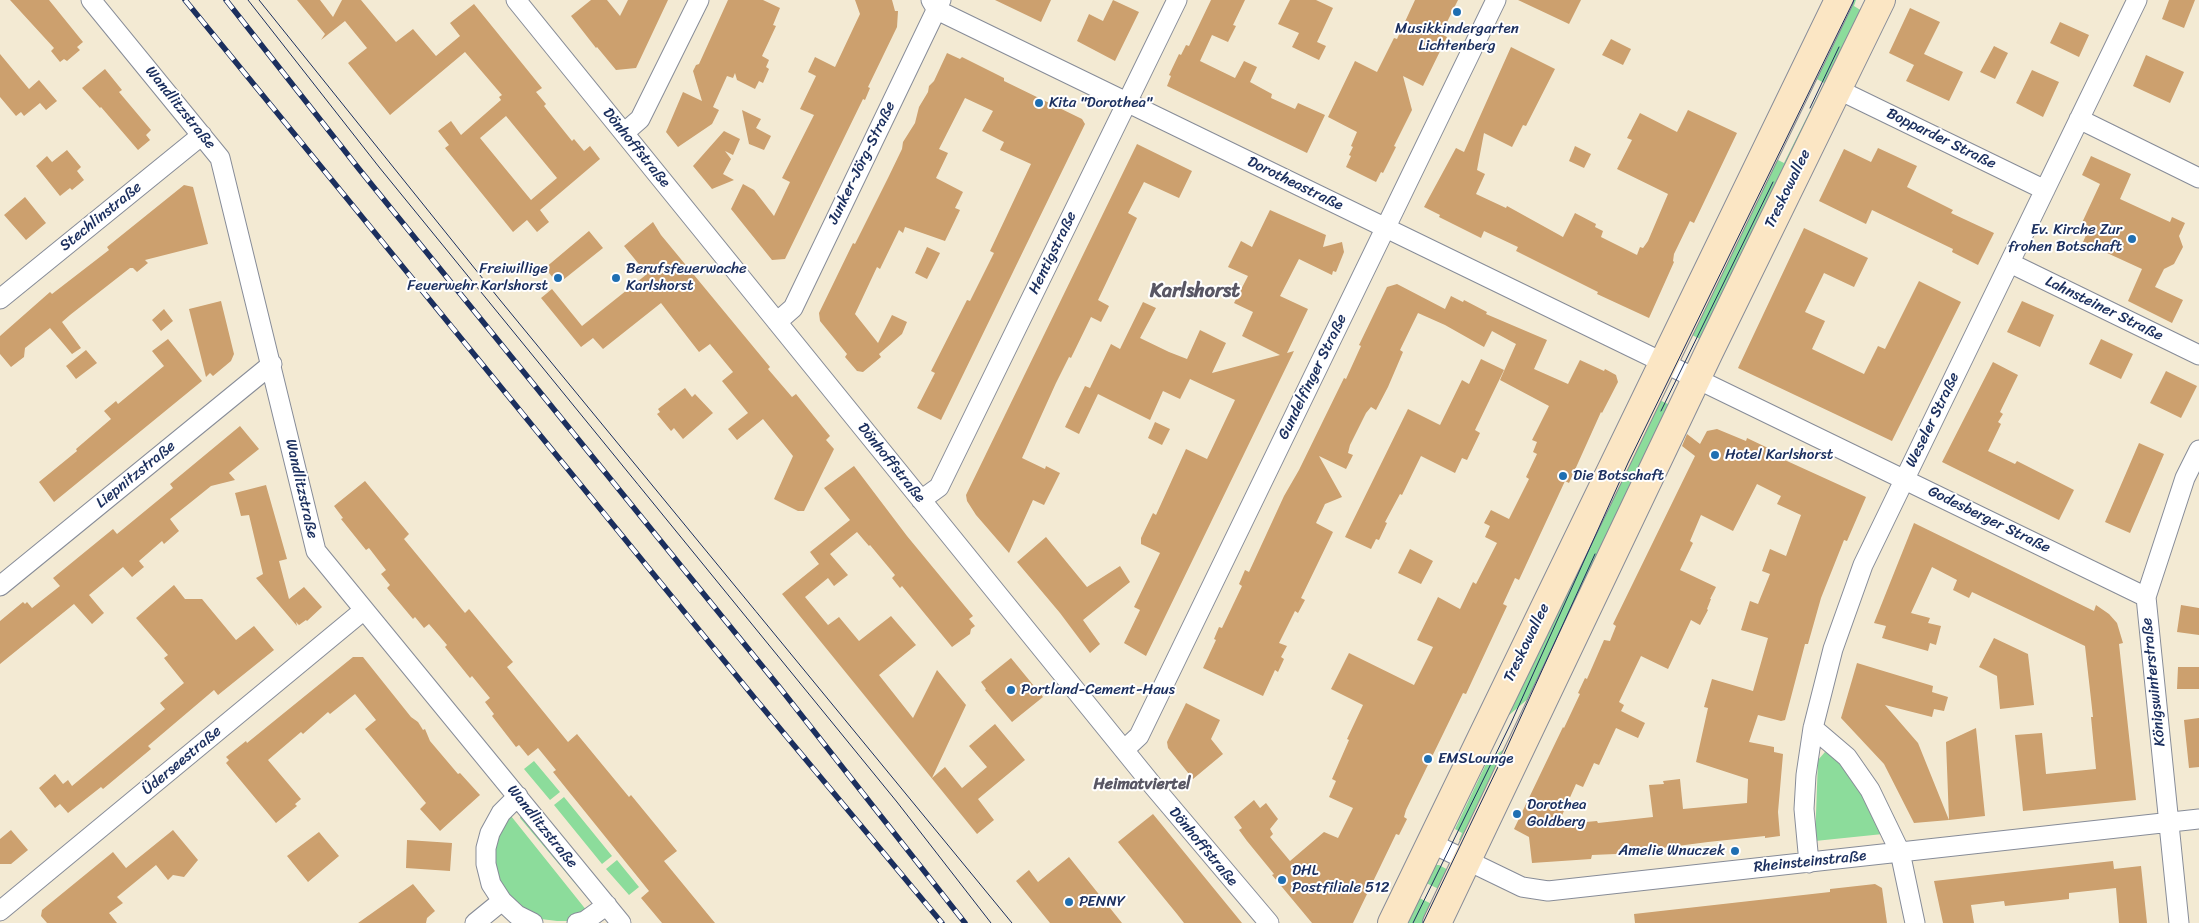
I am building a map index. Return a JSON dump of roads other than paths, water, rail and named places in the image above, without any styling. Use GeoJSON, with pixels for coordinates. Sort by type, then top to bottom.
{"type":"FeatureCollection","features":[{"type":"Feature","properties":{"kind":"main road","name":"Treskowallee"},"geometry":{"type":"LineString","coordinates":[[1392,923],[1839,0]]}},
{"type":"Feature","properties":{"kind":"main road","name":"Treskowallee"},"geometry":{"type":"LineString","coordinates":[[1436,923],[1696,379],[1881,0]]}},
{"type":"Feature","properties":{"kind":"street","name":"Wandlitzstraße"},"geometry":{"type":"LineString","coordinates":[[91,0],[220,158],[272,364],[316,551],[621,923]]}},
{"type":"Feature","properties":{"kind":"street","name":"Dönhoffstraße"},"geometry":{"type":"LineString","coordinates":[[516,0],[1124,750],[1269,923]]}},
{"type":"Feature","properties":{"kind":"street"},"geometry":{"type":"LineString","coordinates":[[624,133],[640,119],[698,0]]}},
{"type":"Feature","properties":{"kind":"street","name":"Hentigstraße"},"geometry":{"type":"LineString","coordinates":[[921,500],[939,487],[1176,0]]}},
{"type":"Feature","properties":{"kind":"street","name":"Gundelfinger Straße"},"geometry":{"type":"LineString","coordinates":[[1124,750],[1140,736],[1496,0]]}},
{"type":"Feature","properties":{"kind":"street","name":"Weseler Straße"},"geometry":{"type":"LineString","coordinates":[[1809,863],[1804,809],[1806,775],[1813,728],[1833,650],[1864,565],[2137,0]]}},
{"type":"Feature","properties":{"kind":"street","name":"Dorotheastraße"},"geometry":{"type":"LineString","coordinates":[[936,3],[1126,103],[1663,363]]}},
{"type":"Feature","properties":{"kind":"street","name":"Junker-Jörg-Straße"},"geometry":{"type":"LineString","coordinates":[[777,322],[793,308],[936,3]]}},
{"type":"Feature","properties":{"kind":"street","name":"Bopparder Straße"},"geometry":{"type":"LineString","coordinates":[[1837,89],[2045,190]]}},
{"type":"Feature","properties":{"kind":"street"},"geometry":{"type":"LineString","coordinates":[[2079,119],[2199,178]]}},
{"type":"Feature","properties":{"kind":"street","name":"Stechlinstraße"},"geometry":{"type":"LineString","coordinates":[[0,299],[202,135]]}},
{"type":"Feature","properties":{"kind":"street","name":"Lahnsteiner Straße"},"geometry":{"type":"LineString","coordinates":[[2010,263],[2199,355]]}},
{"type":"Feature","properties":{"kind":"street"},"geometry":{"type":"LineString","coordinates":[[1663,363],[1696,379]]}},
{"type":"Feature","properties":{"kind":"street","name":"Liepnitzstraße"},"geometry":{"type":"LineString","coordinates":[[0,586],[272,364]]}},
{"type":"Feature","properties":{"kind":"street","name":"Godesberger Straße"},"geometry":{"type":"LineString","coordinates":[[1696,379],[2146,597]]}},
{"type":"Feature","properties":{"kind":"street","name":"Königswinterstraße"},"geometry":{"type":"LineString","coordinates":[[2179,923],[2146,597],[2185,478],[2199,450]]}},
{"type":"Feature","properties":{"kind":"street","name":"Üderseestraße"},"geometry":{"type":"LineString","coordinates":[[0,911],[364,610]]}},
{"type":"Feature","properties":{"kind":"street"},"geometry":{"type":"LineString","coordinates":[[1813,728],[1847,757],[1870,790],[1900,852],[1915,923]]}},
{"type":"Feature","properties":{"kind":"street"},"geometry":{"type":"LineString","coordinates":[[518,796],[501,813],[490,833],[486,848],[486,864],[491,884],[502,901],[517,915],[533,923]]}},
{"type":"Feature","properties":{"kind":"street","name":"Rheinsteinstraße"},"geometry":{"type":"LineString","coordinates":[[1430,843],[1522,887],[1548,891],[2199,819]]}},
{"type":"Feature","properties":{"kind":"street"},"geometry":{"type":"LineString","coordinates":[[475,923],[502,901]]}},
{"type":"Feature","properties":{"kind":"street"},"geometry":{"type":"LineString","coordinates":[[577,923],[585,921],[607,905]]}},
{"type":"Feature","properties":{"kind":"tram line"},"geometry":{"type":"LineString","coordinates":[[248,0],[379,167],[897,802],[991,923]]}},
{"type":"Feature","properties":{"kind":"tram line"},"geometry":{"type":"LineString","coordinates":[[259,0],[500,300],[1012,923]]}},
{"type":"Feature","properties":{"kind":"tram line"},"geometry":{"type":"LineString","coordinates":[[1413,923],[1511,723],[1628,463],[1854,0]]}},
{"type":"Feature","properties":{"kind":"tram line"},"geometry":{"type":"LineString","coordinates":[[1810,108],[1839,47]]}},
{"type":"Feature","properties":{"kind":"tram line"},"geometry":{"type":"LineString","coordinates":[[1661,411],[1773,182]]}},
{"type":"Feature","properties":{"kind":"tram line"},"geometry":{"type":"LineString","coordinates":[[1423,923],[1498,767],[1595,554]]}},
{"type":"Feature","properties":{"kind":"railway"},"geometry":{"type":"LineString","coordinates":[[185,0],[757,701],[942,923]]}},
{"type":"Feature","properties":{"kind":"railway"},"geometry":{"type":"LineString","coordinates":[[226,0],[359,169],[780,688],[965,923]]}},
{"type":"Feature","properties":{"kind":"place","name":"Musikkindergarten Lichtenberg"},"geometry":{"type":"Point","coordinates":[1457,12]}},
{"type":"Feature","properties":{"kind":"place","name":"Kita \"Dorothea\""},"geometry":{"type":"Point","coordinates":[1039,103]}},
{"type":"Feature","properties":{"kind":"place","name":"Ev. Kirche Zur frohen Botschaft"},"geometry":{"type":"Point","coordinates":[2132,239]}},
{"type":"Feature","properties":{"kind":"place","name":"Freiwillige Feuerwehr Karlshorst"},"geometry":{"type":"Point","coordinates":[558,278]}},
{"type":"Feature","properties":{"kind":"place","name":"Berufsfeuerwache Karlshorst"},"geometry":{"type":"Point","coordinates":[616,278]}},
{"type":"Feature","properties":{"kind":"place","name":"Hotel Karlshorst"},"geometry":{"type":"Point","coordinates":[1715,455]}},
{"type":"Feature","properties":{"kind":"place","name":"Die Botschaft"},"geometry":{"type":"Point","coordinates":[1563,476]}},
{"type":"Feature","properties":{"kind":"place","name":"Portland-Cement-Haus"},"geometry":{"type":"Point","coordinates":[1011,690]}},
{"type":"Feature","properties":{"kind":"place","name":"EMSLounge"},"geometry":{"type":"Point","coordinates":[1428,759]}},
{"type":"Feature","properties":{"kind":"place","name":"Dorothea Goldberg"},"geometry":{"type":"Point","coordinates":[1517,814]}},
{"type":"Feature","properties":{"kind":"place","name":"Amelie Wnuczek"},"geometry":{"type":"Point","coordinates":[1735,851]}},
{"type":"Feature","properties":{"kind":"place","name":"DHL Postfiliale 512"},"geometry":{"type":"Point","coordinates":[1282,880]}},
{"type":"Feature","properties":{"kind":"place","name":"PENNY"},"geometry":{"type":"Point","coordinates":[1069,902]}},
{"type":"Feature","properties":{"kind":"district","name":"Karlshorst"},"geometry":{"type":"Point","coordinates":[1195,292]}},
{"type":"Feature","properties":{"kind":"district","name":"Heimatviertel"},"geometry":{"type":"Point","coordinates":[1142,785]}}]}
